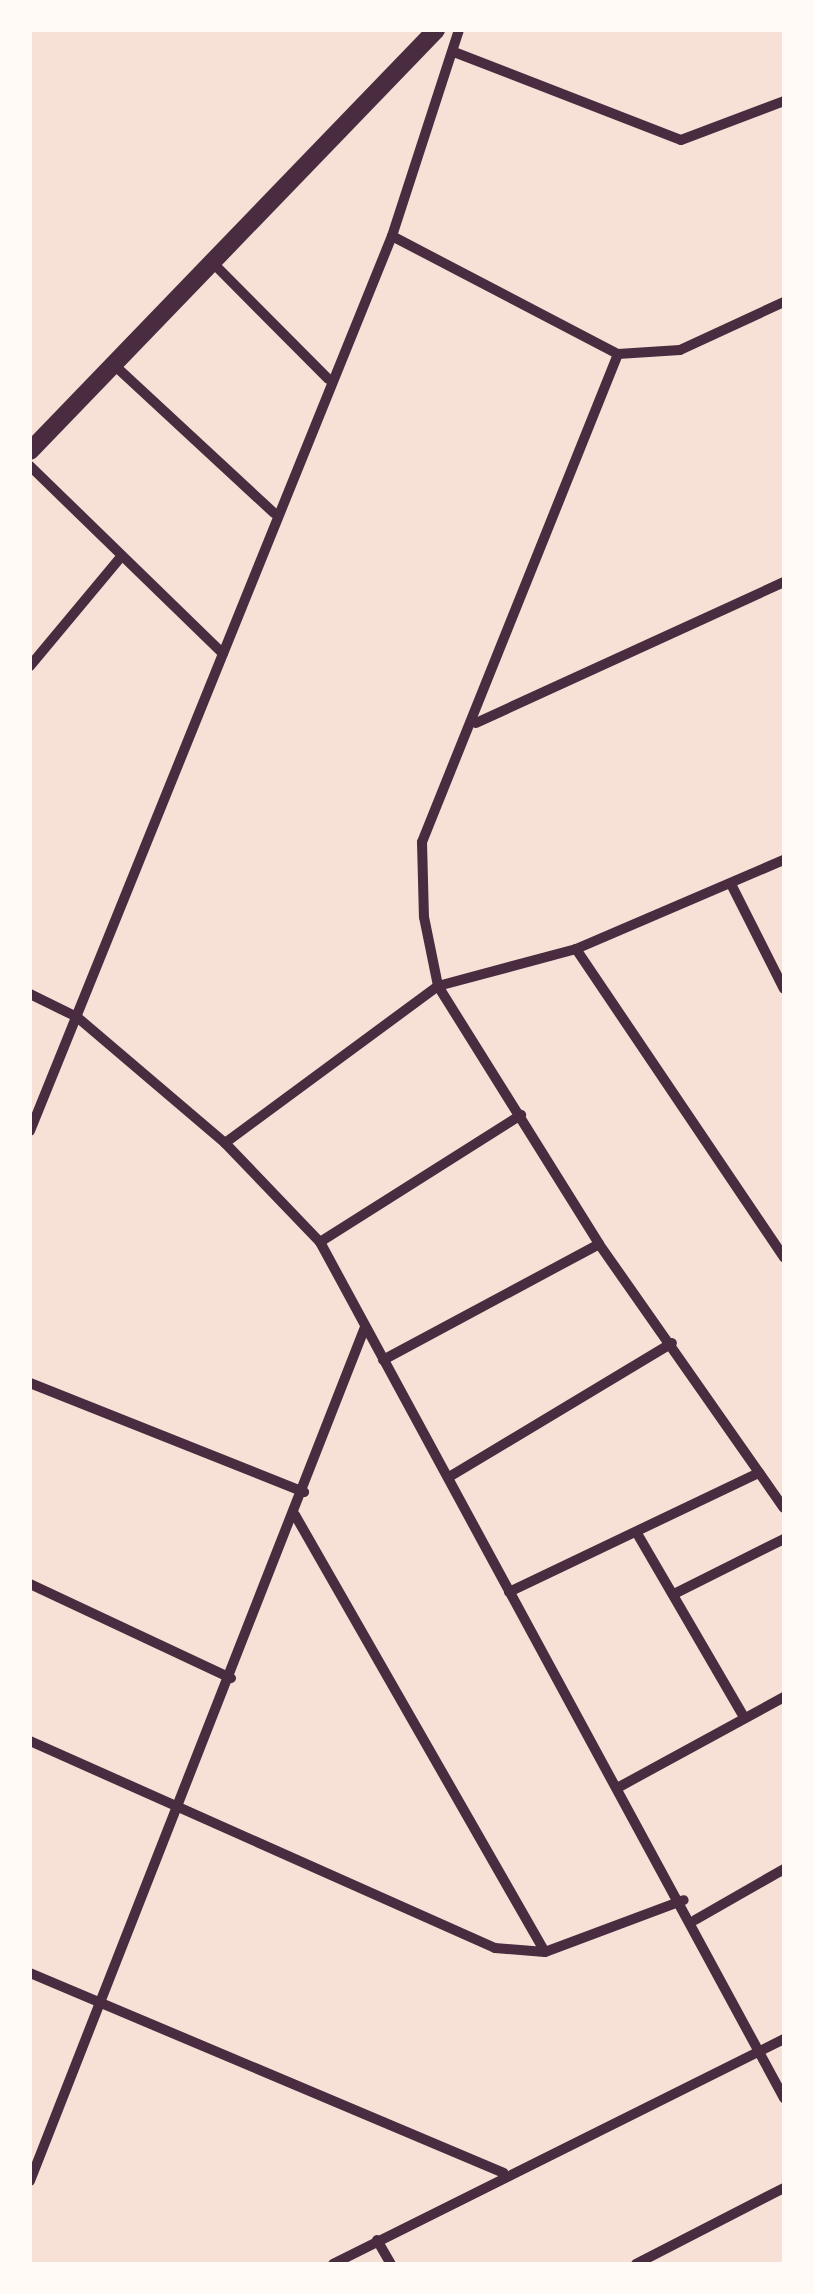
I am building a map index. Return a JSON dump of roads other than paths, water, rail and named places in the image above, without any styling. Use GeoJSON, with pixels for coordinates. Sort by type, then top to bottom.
{"type":"FeatureCollection","features":[{"type":"Feature","properties":{"kind":"street"},"geometry":{"type":"LineString","coordinates":[[30,451],[111,362],[436,30]]}},
{"type":"Feature","properties":{"kind":"street"},"geometry":{"type":"LineString","coordinates":[[30,1131],[224,654],[274,513],[392,236],[458,30]]}},
{"type":"Feature","properties":{"kind":"street"},"geometry":{"type":"LineString","coordinates":[[454,52],[681,140],[784,101]]}},
{"type":"Feature","properties":{"kind":"street"},"geometry":{"type":"LineString","coordinates":[[392,236],[618,354],[680,350],[784,302]]}},
{"type":"Feature","properties":{"kind":"street"},"geometry":{"type":"LineString","coordinates":[[212,262],[328,380]]}},
{"type":"Feature","properties":{"kind":"street"},"geometry":{"type":"LineString","coordinates":[[618,354],[476,723],[422,842],[419,878],[438,986],[599,1244],[784,1508]]}},
{"type":"Feature","properties":{"kind":"street"},"geometry":{"type":"LineString","coordinates":[[111,362],[274,513]]}},
{"type":"Feature","properties":{"kind":"street"},"geometry":{"type":"LineString","coordinates":[[30,466],[118,559],[224,654]]}},
{"type":"Feature","properties":{"kind":"street"},"geometry":{"type":"LineString","coordinates":[[30,666],[118,559]]}},
{"type":"Feature","properties":{"kind":"street"},"geometry":{"type":"LineString","coordinates":[[476,723],[784,582]]}},
{"type":"Feature","properties":{"kind":"street"},"geometry":{"type":"LineString","coordinates":[[225,1143],[438,986],[576,949],[732,886],[784,860]]}},
{"type":"Feature","properties":{"kind":"street"},"geometry":{"type":"LineString","coordinates":[[732,886],[784,989]]}},
{"type":"Feature","properties":{"kind":"street"},"geometry":{"type":"LineString","coordinates":[[576,949],[784,1257]]}},
{"type":"Feature","properties":{"kind":"street"},"geometry":{"type":"LineString","coordinates":[[30,994],[77,1017],[225,1143],[320,1242],[508,1592],[695,1920],[784,2098]]}},
{"type":"Feature","properties":{"kind":"street"},"geometry":{"type":"LineString","coordinates":[[320,1242],[521,1115]]}},
{"type":"Feature","properties":{"kind":"street"},"geometry":{"type":"LineString","coordinates":[[383,1360],[599,1244]]}},
{"type":"Feature","properties":{"kind":"street"},"geometry":{"type":"LineString","coordinates":[[30,2181],[232,1678],[366,1328]]}},
{"type":"Feature","properties":{"kind":"street"},"geometry":{"type":"LineString","coordinates":[[448,1477],[672,1343]]}},
{"type":"Feature","properties":{"kind":"street"},"geometry":{"type":"LineString","coordinates":[[30,1383],[304,1492]]}},
{"type":"Feature","properties":{"kind":"street"},"geometry":{"type":"LineString","coordinates":[[508,1592],[638,1535],[759,1473]]}},
{"type":"Feature","properties":{"kind":"street"},"geometry":{"type":"LineString","coordinates":[[295,1516],[545,1952]]}},
{"type":"Feature","properties":{"kind":"street"},"geometry":{"type":"LineString","coordinates":[[638,1535],[744,1718]]}},
{"type":"Feature","properties":{"kind":"street"},"geometry":{"type":"LineString","coordinates":[[674,1594],[784,1539]]}},
{"type":"Feature","properties":{"kind":"street"},"geometry":{"type":"LineString","coordinates":[[30,1584],[232,1678]]}},
{"type":"Feature","properties":{"kind":"street"},"geometry":{"type":"LineString","coordinates":[[620,1787],[784,1697]]}},
{"type":"Feature","properties":{"kind":"street"},"geometry":{"type":"LineString","coordinates":[[30,1741],[177,1812],[495,1948],[545,1952],[684,1900]]}},
{"type":"Feature","properties":{"kind":"street"},"geometry":{"type":"LineString","coordinates":[[695,1920],[784,1869]]}},
{"type":"Feature","properties":{"kind":"street"},"geometry":{"type":"LineString","coordinates":[[30,1973],[504,2173]]}},
{"type":"Feature","properties":{"kind":"street"},"geometry":{"type":"LineString","coordinates":[[333,2264],[504,2173],[784,2039]]}},
{"type":"Feature","properties":{"kind":"street"},"geometry":{"type":"LineString","coordinates":[[636,2264],[784,2188]]}},
{"type":"Feature","properties":{"kind":"street"},"geometry":{"type":"LineString","coordinates":[[377,2240],[392,2264]]}}]}
